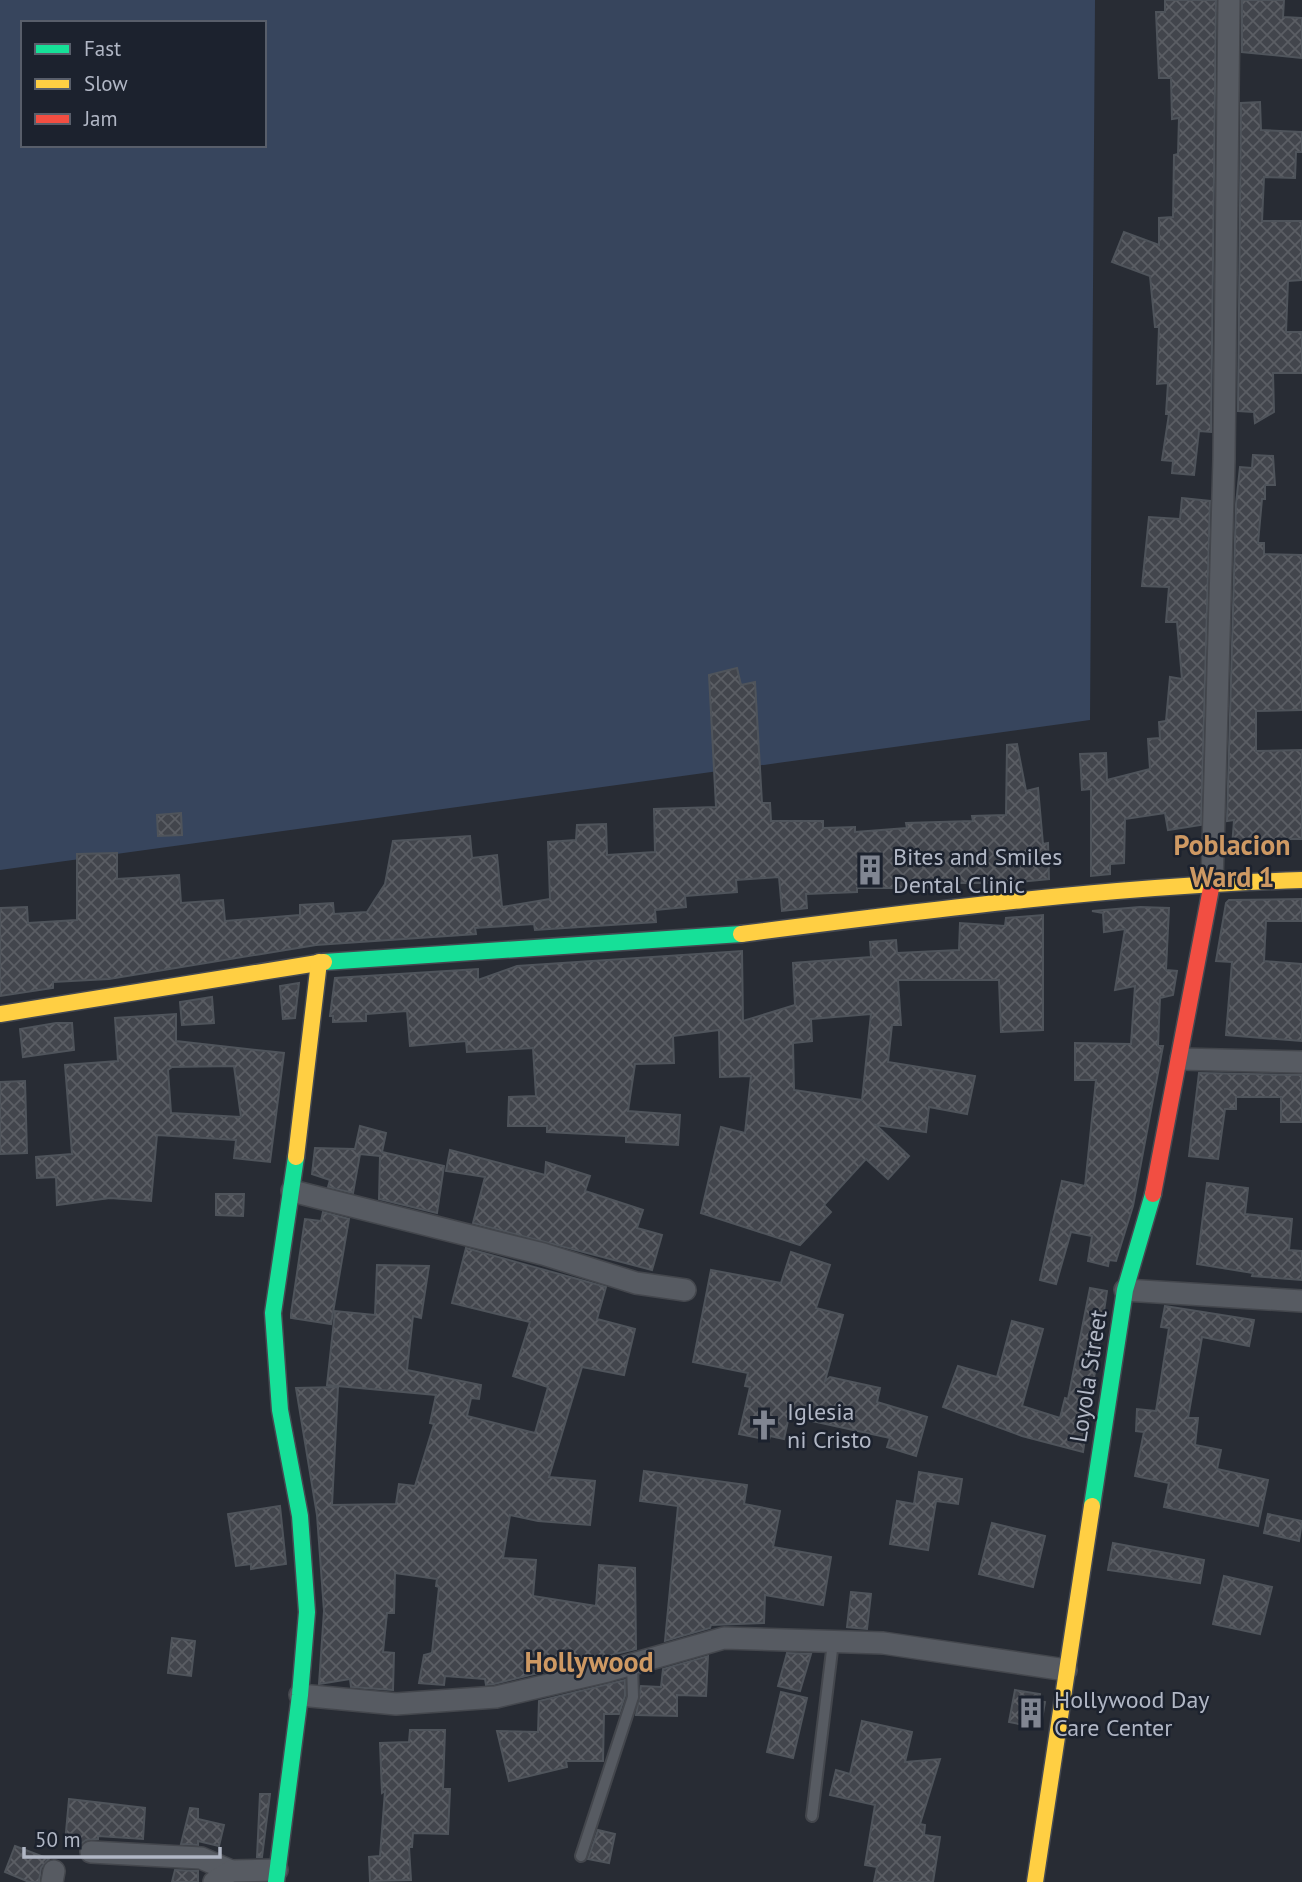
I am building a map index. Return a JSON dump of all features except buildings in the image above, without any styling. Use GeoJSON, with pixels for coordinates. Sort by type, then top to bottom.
{"type":"FeatureCollection","features":[{"type":"Feature","properties":{"kind":"street"},"geometry":{"type":"LineString","coordinates":[[1212,883],[1224,459],[1229,0]]}},
{"type":"Feature","properties":{"kind":"street"},"geometry":{"type":"LineString","coordinates":[[0,1014],[319,961],[739,934],[988,902],[1212,883],[1302,880]]}},
{"type":"Feature","properties":{"kind":"street","name":"Loyola Street"},"geometry":{"type":"LineString","coordinates":[[1035,1882],[1125,1290],[1150,1210],[1181,1059],[1212,883]]}},
{"type":"Feature","properties":{"kind":"street"},"geometry":{"type":"LineString","coordinates":[[91,1852],[201,1858],[222,1877],[277,1876],[300,1695],[307,1612],[301,1530],[280,1410],[273,1313],[292,1191],[319,961]]}},
{"type":"Feature","properties":{"kind":"street"},"geometry":{"type":"LineString","coordinates":[[1181,1059],[1302,1062]]}},
{"type":"Feature","properties":{"kind":"street"},"geometry":{"type":"LineString","coordinates":[[292,1191],[544,1254],[636,1283],[685,1290]]}},
{"type":"Feature","properties":{"kind":"street"},"geometry":{"type":"LineString","coordinates":[[1125,1290],[1302,1301]]}},
{"type":"Feature","properties":{"kind":"street"},"geometry":{"type":"LineString","coordinates":[[300,1695],[396,1704],[496,1697],[632,1664],[724,1638],[883,1643],[1066,1670]]}},
{"type":"Feature","properties":{"kind":"lane"},"geometry":{"type":"LineString","coordinates":[[812,1816],[833,1642]]}},
{"type":"Feature","properties":{"kind":"lane"},"geometry":{"type":"LineString","coordinates":[[580,1856],[633,1697],[632,1664]]}},
{"type":"Feature","properties":{"kind":"water"},"geometry":{"type":"Polygon","coordinates":[[[0,0],[1095,0],[1090,720],[0,870],[0,0]]]}},
{"type":"Feature","properties":{"kind":"traffic: fast"},"geometry":{"type":"LineString","coordinates":[[324,962],[741,934]]}},
{"type":"Feature","properties":{"kind":"traffic: fast"},"geometry":{"type":"LineString","coordinates":[[276,1882],[300,1695],[307,1612],[300,1516],[280,1410],[273,1313],[296,1157]]}},
{"type":"Feature","properties":{"kind":"traffic: fast"},"geometry":{"type":"LineString","coordinates":[[1092,1506],[1125,1290],[1153,1194]]}},
{"type":"Feature","properties":{"kind":"traffic: slow"},"geometry":{"type":"LineString","coordinates":[[741,934],[1091,893],[1302,880]]}},
{"type":"Feature","properties":{"kind":"traffic: slow"},"geometry":{"type":"LineString","coordinates":[[296,1157],[319,962]]}},
{"type":"Feature","properties":{"kind":"traffic: slow"},"geometry":{"type":"LineString","coordinates":[[0,1014],[324,962]]}},
{"type":"Feature","properties":{"kind":"traffic: slow"},"geometry":{"type":"LineString","coordinates":[[1035,1882],[1092,1506]]}},
{"type":"Feature","properties":{"kind":"traffic: jam"},"geometry":{"type":"LineString","coordinates":[[1153,1194],[1212,883]]}},
{"type":"Feature","properties":{"kind":"place","name":"Bites and Smiles Dental Clinic"},"geometry":{"type":"Point","coordinates":[870,870]}},
{"type":"Feature","properties":{"kind":"place","name":"Iglesia ni Cristo"},"geometry":{"type":"Point","coordinates":[764,1425]}},
{"type":"Feature","properties":{"kind":"place","name":"Hollywood Day Care Center"},"geometry":{"type":"Point","coordinates":[1031,1713]}},
{"type":"Feature","properties":{"kind":"district","name":"Poblacion Ward 1"},"geometry":{"type":"Point","coordinates":[1232,860]}},
{"type":"Feature","properties":{"kind":"district","name":"Hollywood"},"geometry":{"type":"Point","coordinates":[589,1661]}}]}
